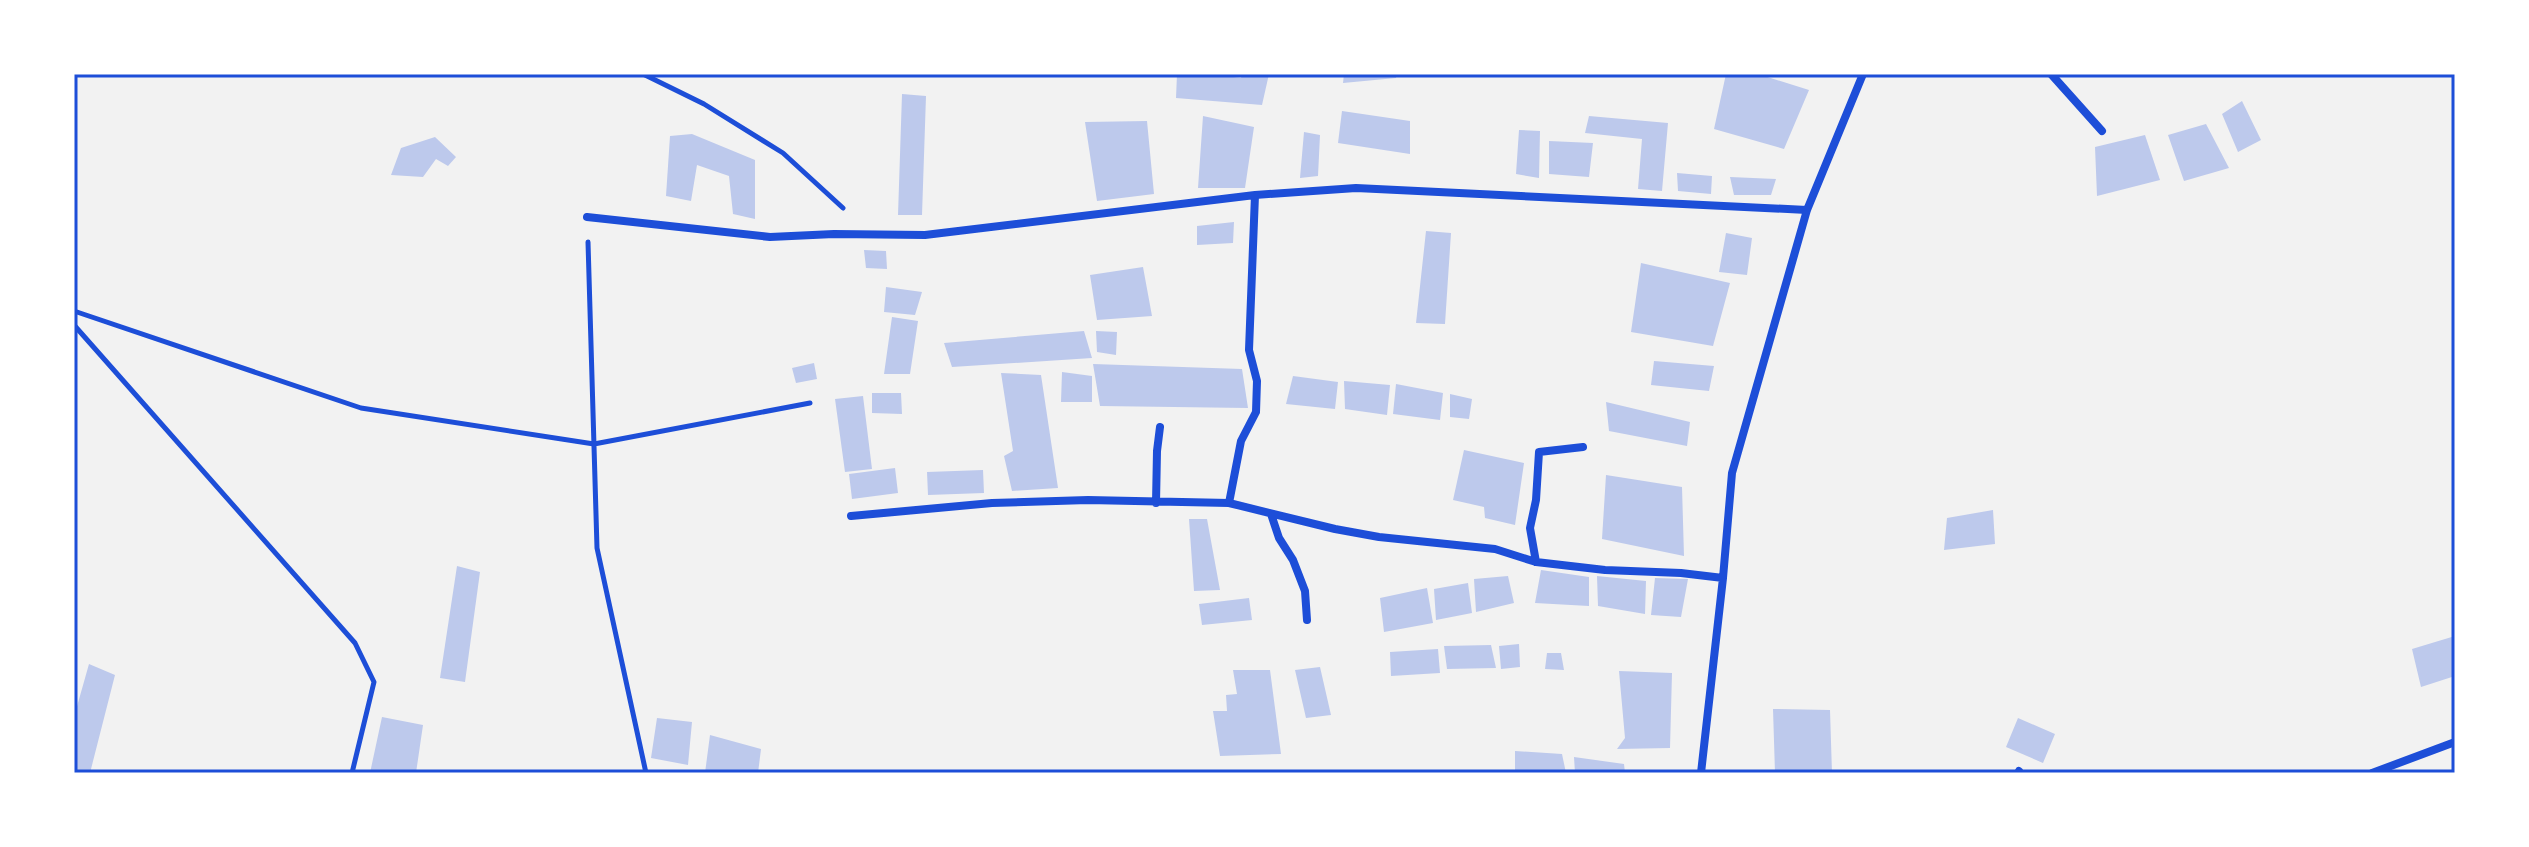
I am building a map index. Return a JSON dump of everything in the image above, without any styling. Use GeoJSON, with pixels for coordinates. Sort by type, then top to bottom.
{"type":"FeatureCollection","features":[{"type":"Feature","properties":{"kind":"street"},"geometry":{"type":"LineString","coordinates":[[1701,773],[1732,473],[1807,210],[1863,74]]}},
{"type":"Feature","properties":{"kind":"street"},"geometry":{"type":"LineString","coordinates":[[2051,74],[2102,131]]}},
{"type":"Feature","properties":{"kind":"street"},"geometry":{"type":"LineString","coordinates":[[587,217],[770,237],[925,235],[1255,195],[1356,188],[1807,210]]}},
{"type":"Feature","properties":{"kind":"street"},"geometry":{"type":"LineString","coordinates":[[1229,503],[1241,441],[1256,412],[1257,381],[1249,350],[1255,195]]}},
{"type":"Feature","properties":{"kind":"street"},"geometry":{"type":"LineString","coordinates":[[1156,503],[1160,427]]}},
{"type":"Feature","properties":{"kind":"street"},"geometry":{"type":"LineString","coordinates":[[1536,562],[1530,528],[1536,500],[1539,452],[1583,447]]}},
{"type":"Feature","properties":{"kind":"street"},"geometry":{"type":"LineString","coordinates":[[851,516],[992,503],[1088,500],[1229,503],[1379,537],[1495,549],[1536,562],[1723,578]]}},
{"type":"Feature","properties":{"kind":"street"},"geometry":{"type":"LineString","coordinates":[[1271,514],[1305,591],[1307,620]]}},
{"type":"Feature","properties":{"kind":"street"},"geometry":{"type":"LineString","coordinates":[[2372,773],[2455,742]]}},
{"type":"Feature","properties":{"kind":"path"},"geometry":{"type":"LineString","coordinates":[[643,74],[704,104],[783,153],[873,234]]}},
{"type":"Feature","properties":{"kind":"path"},"geometry":{"type":"LineString","coordinates":[[587,217],[597,548],[646,773]]}},
{"type":"Feature","properties":{"kind":"path"},"geometry":{"type":"LineString","coordinates":[[74,311],[361,408],[594,444],[810,403]]}},
{"type":"Feature","properties":{"kind":"path"},"geometry":{"type":"LineString","coordinates":[[74,325],[355,643],[374,682],[352,773]]}},
{"type":"Feature","properties":{"kind":"building"},"geometry":{"type":"Polygon","coordinates":[[[1177,74],[1241,78],[1242,74],[1269,74],[1262,105],[1176,98],[1177,74]]]}},
{"type":"Feature","properties":{"kind":"building"},"geometry":{"type":"Polygon","coordinates":[[[1344,74],[1397,74],[1396,78],[1343,83],[1344,74]]]}},
{"type":"Feature","properties":{"kind":"building"},"geometry":{"type":"Polygon","coordinates":[[[1726,74],[1758,74],[1809,90],[1784,149],[1714,129],[1726,74]]]}},
{"type":"Feature","properties":{"kind":"building"},"geometry":{"type":"Polygon","coordinates":[[[902,94],[926,96],[922,215],[898,215],[902,94]]]}},
{"type":"Feature","properties":{"kind":"building"},"geometry":{"type":"Polygon","coordinates":[[[2242,101],[2261,140],[2238,152],[2222,114],[2242,101]]]}},
{"type":"Feature","properties":{"kind":"building"},"geometry":{"type":"Polygon","coordinates":[[[1342,111],[1410,121],[1410,154],[1338,143],[1342,111]]]}},
{"type":"Feature","properties":{"kind":"building"},"geometry":{"type":"Polygon","coordinates":[[[1203,116],[1254,127],[1245,188],[1198,188],[1203,116]]]}},
{"type":"Feature","properties":{"kind":"building"},"geometry":{"type":"Polygon","coordinates":[[[1589,116],[1668,123],[1662,191],[1638,189],[1642,139],[1585,133],[1589,116]]]}},
{"type":"Feature","properties":{"kind":"building"},"geometry":{"type":"Polygon","coordinates":[[[1147,121],[1154,194],[1097,201],[1085,122],[1147,121]]]}},
{"type":"Feature","properties":{"kind":"building"},"geometry":{"type":"Polygon","coordinates":[[[2206,124],[2229,168],[2184,181],[2168,135],[2206,124]]]}},
{"type":"Feature","properties":{"kind":"building"},"geometry":{"type":"Polygon","coordinates":[[[1519,130],[1540,131],[1539,178],[1516,174],[1519,130]]]}},
{"type":"Feature","properties":{"kind":"building"},"geometry":{"type":"Polygon","coordinates":[[[1304,132],[1320,135],[1318,176],[1300,178],[1304,132]]]}},
{"type":"Feature","properties":{"kind":"building"},"geometry":{"type":"Polygon","coordinates":[[[692,134],[755,160],[755,219],[733,214],[729,176],[697,165],[691,201],[666,196],[670,136],[692,134]]]}},
{"type":"Feature","properties":{"kind":"building"},"geometry":{"type":"Polygon","coordinates":[[[2145,135],[2160,180],[2097,196],[2095,147],[2145,135]]]}},
{"type":"Feature","properties":{"kind":"building"},"geometry":{"type":"Polygon","coordinates":[[[435,137],[456,157],[448,166],[436,159],[423,177],[391,175],[401,148],[435,137]]]}},
{"type":"Feature","properties":{"kind":"building"},"geometry":{"type":"Polygon","coordinates":[[[1549,141],[1593,143],[1589,177],[1549,174],[1549,141]]]}},
{"type":"Feature","properties":{"kind":"building"},"geometry":{"type":"Polygon","coordinates":[[[1677,173],[1712,176],[1711,194],[1678,191],[1677,173]]]}},
{"type":"Feature","properties":{"kind":"building"},"geometry":{"type":"Polygon","coordinates":[[[1730,177],[1776,179],[1771,195],[1734,195],[1730,177]]]}},
{"type":"Feature","properties":{"kind":"building"},"geometry":{"type":"Polygon","coordinates":[[[1234,222],[1233,243],[1197,245],[1197,226],[1234,222]]]}},
{"type":"Feature","properties":{"kind":"building"},"geometry":{"type":"Polygon","coordinates":[[[1426,231],[1451,233],[1445,324],[1416,323],[1426,231]]]}},
{"type":"Feature","properties":{"kind":"building"},"geometry":{"type":"Polygon","coordinates":[[[1726,233],[1752,238],[1747,275],[1719,272],[1726,233]]]}},
{"type":"Feature","properties":{"kind":"building"},"geometry":{"type":"Polygon","coordinates":[[[864,250],[886,251],[887,269],[866,268],[864,250]]]}},
{"type":"Feature","properties":{"kind":"building"},"geometry":{"type":"Polygon","coordinates":[[[1641,263],[1730,283],[1713,346],[1631,332],[1641,263]]]}},
{"type":"Feature","properties":{"kind":"building"},"geometry":{"type":"Polygon","coordinates":[[[1143,267],[1152,316],[1097,320],[1090,275],[1143,267]]]}},
{"type":"Feature","properties":{"kind":"building"},"geometry":{"type":"Polygon","coordinates":[[[886,287],[922,292],[915,315],[884,312],[886,287]]]}},
{"type":"Feature","properties":{"kind":"building"},"geometry":{"type":"Polygon","coordinates":[[[892,317],[918,321],[910,374],[884,374],[892,317]]]}},
{"type":"Feature","properties":{"kind":"building"},"geometry":{"type":"Polygon","coordinates":[[[1084,331],[1092,358],[952,367],[944,343],[1084,331]]]}},
{"type":"Feature","properties":{"kind":"building"},"geometry":{"type":"Polygon","coordinates":[[[1096,331],[1117,332],[1116,355],[1097,352],[1096,331]]]}},
{"type":"Feature","properties":{"kind":"building"},"geometry":{"type":"Polygon","coordinates":[[[1654,361],[1714,366],[1709,391],[1651,385],[1654,361]]]}},
{"type":"Feature","properties":{"kind":"building"},"geometry":{"type":"Polygon","coordinates":[[[814,363],[817,379],[796,383],[792,368],[814,363]]]}},
{"type":"Feature","properties":{"kind":"building"},"geometry":{"type":"Polygon","coordinates":[[[1093,364],[1242,369],[1248,408],[1100,406],[1093,364]]]}},
{"type":"Feature","properties":{"kind":"building"},"geometry":{"type":"Polygon","coordinates":[[[1062,372],[1092,376],[1092,402],[1061,402],[1062,372]]]}},
{"type":"Feature","properties":{"kind":"building"},"geometry":{"type":"Polygon","coordinates":[[[1001,373],[1041,375],[1058,488],[1012,491],[1004,456],[1013,451],[1001,373]]]}},
{"type":"Feature","properties":{"kind":"building"},"geometry":{"type":"Polygon","coordinates":[[[1293,376],[1338,382],[1335,409],[1286,404],[1293,376]]]}},
{"type":"Feature","properties":{"kind":"building"},"geometry":{"type":"Polygon","coordinates":[[[1344,381],[1390,385],[1387,415],[1345,409],[1344,381]]]}},
{"type":"Feature","properties":{"kind":"building"},"geometry":{"type":"Polygon","coordinates":[[[1396,384],[1443,393],[1440,420],[1393,414],[1396,384]]]}},
{"type":"Feature","properties":{"kind":"building"},"geometry":{"type":"Polygon","coordinates":[[[872,393],[901,393],[902,414],[872,413],[872,393]]]}},
{"type":"Feature","properties":{"kind":"building"},"geometry":{"type":"Polygon","coordinates":[[[1450,394],[1472,399],[1469,419],[1450,417],[1450,394]]]}},
{"type":"Feature","properties":{"kind":"building"},"geometry":{"type":"Polygon","coordinates":[[[863,396],[872,469],[845,472],[835,399],[863,396]]]}},
{"type":"Feature","properties":{"kind":"building"},"geometry":{"type":"Polygon","coordinates":[[[1606,402],[1690,422],[1687,446],[1609,431],[1606,402]]]}},
{"type":"Feature","properties":{"kind":"building"},"geometry":{"type":"Polygon","coordinates":[[[1464,450],[1524,463],[1515,525],[1485,518],[1484,507],[1453,500],[1464,450]]]}},
{"type":"Feature","properties":{"kind":"building"},"geometry":{"type":"Polygon","coordinates":[[[895,468],[898,493],[852,499],[849,474],[895,468]]]}},
{"type":"Feature","properties":{"kind":"building"},"geometry":{"type":"Polygon","coordinates":[[[983,470],[984,493],[928,495],[927,472],[983,470]]]}},
{"type":"Feature","properties":{"kind":"building"},"geometry":{"type":"Polygon","coordinates":[[[1606,475],[1682,487],[1684,556],[1602,539],[1606,475]]]}},
{"type":"Feature","properties":{"kind":"building"},"geometry":{"type":"Polygon","coordinates":[[[1993,510],[1995,544],[1944,550],[1947,518],[1993,510]]]}},
{"type":"Feature","properties":{"kind":"building"},"geometry":{"type":"Polygon","coordinates":[[[1189,519],[1207,519],[1220,590],[1194,591],[1189,519]]]}},
{"type":"Feature","properties":{"kind":"building"},"geometry":{"type":"Polygon","coordinates":[[[457,566],[480,572],[465,682],[440,678],[457,566]]]}},
{"type":"Feature","properties":{"kind":"building"},"geometry":{"type":"Polygon","coordinates":[[[1541,570],[1589,577],[1589,606],[1535,603],[1541,570]]]}},
{"type":"Feature","properties":{"kind":"building"},"geometry":{"type":"Polygon","coordinates":[[[1508,576],[1514,603],[1476,612],[1474,579],[1508,576]]]}},
{"type":"Feature","properties":{"kind":"building"},"geometry":{"type":"Polygon","coordinates":[[[1597,576],[1646,581],[1645,614],[1598,606],[1597,576]]]}},
{"type":"Feature","properties":{"kind":"building"},"geometry":{"type":"Polygon","coordinates":[[[1655,578],[1688,579],[1681,617],[1651,615],[1655,578]]]}},
{"type":"Feature","properties":{"kind":"building"},"geometry":{"type":"Polygon","coordinates":[[[1468,583],[1472,613],[1436,620],[1434,589],[1468,583]]]}},
{"type":"Feature","properties":{"kind":"building"},"geometry":{"type":"Polygon","coordinates":[[[1427,588],[1433,623],[1384,632],[1380,598],[1427,588]]]}},
{"type":"Feature","properties":{"kind":"building"},"geometry":{"type":"Polygon","coordinates":[[[1249,598],[1252,620],[1202,625],[1199,604],[1249,598]]]}},
{"type":"Feature","properties":{"kind":"building"},"geometry":{"type":"Polygon","coordinates":[[[2455,636],[2455,676],[2421,687],[2412,649],[2455,636]]]}},
{"type":"Feature","properties":{"kind":"building"},"geometry":{"type":"Polygon","coordinates":[[[1519,644],[1520,667],[1501,669],[1499,646],[1519,644]]]}},
{"type":"Feature","properties":{"kind":"building"},"geometry":{"type":"Polygon","coordinates":[[[1491,645],[1496,668],[1447,669],[1444,646],[1491,645]]]}},
{"type":"Feature","properties":{"kind":"building"},"geometry":{"type":"Polygon","coordinates":[[[1438,649],[1440,673],[1391,676],[1390,652],[1438,649]]]}},
{"type":"Feature","properties":{"kind":"building"},"geometry":{"type":"Polygon","coordinates":[[[1547,653],[1561,653],[1564,670],[1545,669],[1547,653]]]}},
{"type":"Feature","properties":{"kind":"building"},"geometry":{"type":"Polygon","coordinates":[[[89,664],[115,675],[90,773],[74,773],[74,717],[89,664]]]}},
{"type":"Feature","properties":{"kind":"building"},"geometry":{"type":"Polygon","coordinates":[[[1320,667],[1331,715],[1306,718],[1295,670],[1320,667]]]}},
{"type":"Feature","properties":{"kind":"building"},"geometry":{"type":"Polygon","coordinates":[[[1233,670],[1270,670],[1281,754],[1220,756],[1213,711],[1227,711],[1226,695],[1237,694],[1233,670]]]}},
{"type":"Feature","properties":{"kind":"building"},"geometry":{"type":"Polygon","coordinates":[[[1619,671],[1672,673],[1670,748],[1617,749],[1625,738],[1619,671]]]}},
{"type":"Feature","properties":{"kind":"building"},"geometry":{"type":"Polygon","coordinates":[[[1773,709],[1830,710],[1832,773],[1775,773],[1773,709]]]}},
{"type":"Feature","properties":{"kind":"building"},"geometry":{"type":"Polygon","coordinates":[[[382,717],[423,725],[416,773],[370,773],[382,717]]]}},
{"type":"Feature","properties":{"kind":"building"},"geometry":{"type":"Polygon","coordinates":[[[657,718],[692,722],[688,765],[651,758],[657,718]]]}},
{"type":"Feature","properties":{"kind":"building"},"geometry":{"type":"Polygon","coordinates":[[[2018,718],[2055,734],[2043,763],[2006,747],[2018,718]]]}},
{"type":"Feature","properties":{"kind":"building"},"geometry":{"type":"Polygon","coordinates":[[[710,735],[761,749],[758,773],[705,773],[710,735]]]}},
{"type":"Feature","properties":{"kind":"building"},"geometry":{"type":"Polygon","coordinates":[[[1515,751],[1562,754],[1566,773],[1515,773],[1515,751]]]}},
{"type":"Feature","properties":{"kind":"building"},"geometry":{"type":"Polygon","coordinates":[[[1574,757],[1624,764],[1625,773],[1575,773],[1574,757]]]}}]}
